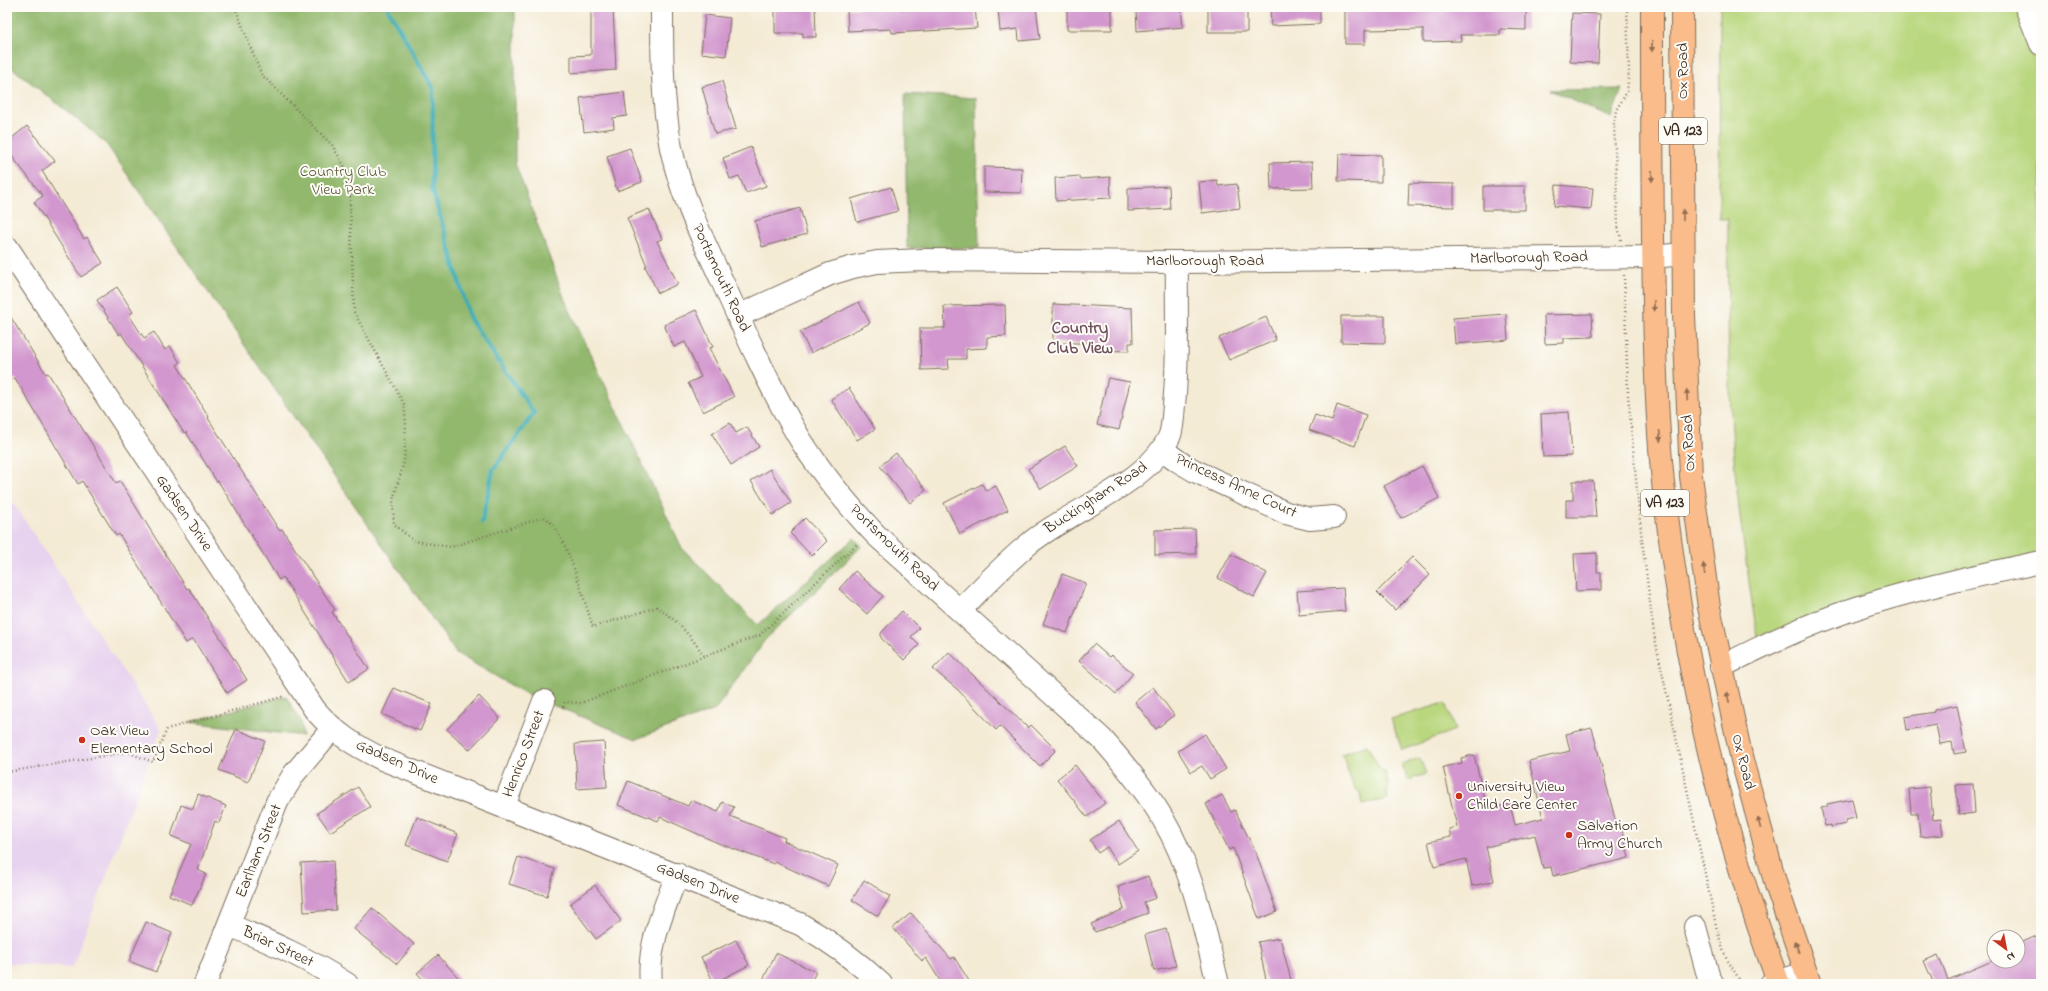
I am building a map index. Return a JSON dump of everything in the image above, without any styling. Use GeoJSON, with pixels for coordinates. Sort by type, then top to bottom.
{"type":"FeatureCollection","features":[{"type":"Feature","properties":{"kind":"main road","name":"Ox Road"},"geometry":{"type":"LineString","coordinates":[[1652,7],[1653,257],[1656,374],[1663,475],[1680,605],[1704,736],[1719,797],[1776,983]]}},
{"type":"Feature","properties":{"kind":"main road","name":"Ox Road"},"geometry":{"type":"LineString","coordinates":[[1682,7],[1684,315],[1691,476],[1709,607],[1742,760],[1776,885],[1808,978]]}},
{"type":"Feature","properties":{"kind":"street","name":"Portsmouth Road"},"geometry":{"type":"LineString","coordinates":[[662,7],[662,76],[665,112],[672,150],[682,187],[695,223],[738,316],[794,428],[823,472],[871,530],[1102,739],[1135,776],[1164,819],[1183,859],[1198,901],[1218,984]]}},
{"type":"Feature","properties":{"kind":"street"},"geometry":{"type":"LineString","coordinates":[[2026,7],[2041,44]]}},
{"type":"Feature","properties":{"kind":"street","name":"Gadsen Drive"},"geometry":{"type":"LineString","coordinates":[[7,247],[305,694],[332,729],[358,747],[382,759],[677,874],[800,924],[827,939],[856,960],[881,984]]}},
{"type":"Feature","properties":{"kind":"street","name":"Marlborough Road"},"geometry":{"type":"LineString","coordinates":[[738,316],[830,274],[876,262],[922,260],[1177,262],[1653,257],[1683,254]]}},
{"type":"Feature","properties":{"kind":"street","name":"Buckingham Road"},"geometry":{"type":"LineString","coordinates":[[960,610],[1006,564],[1031,542],[1057,523],[1123,485],[1152,462],[1163,450],[1171,433],[1175,392],[1177,262]]}},
{"type":"Feature","properties":{"kind":"street","name":"Princess Anne Court"},"geometry":{"type":"LineString","coordinates":[[1163,450],[1178,461],[1195,470],[1286,513],[1310,519],[1334,517]]}},
{"type":"Feature","properties":{"kind":"street"},"geometry":{"type":"LineString","coordinates":[[1721,667],[1758,648],[1871,603],[1949,582],[2041,562]]}},
{"type":"Feature","properties":{"kind":"street","name":"Henrico Street"},"geometry":{"type":"LineString","coordinates":[[504,806],[544,701]]}},
{"type":"Feature","properties":{"kind":"street","name":"Earlham Street"},"geometry":{"type":"LineString","coordinates":[[205,984],[277,802],[294,774],[332,729]]}},
{"type":"Feature","properties":{"kind":"street"},"geometry":{"type":"LineString","coordinates":[[650,984],[649,969],[651,947],[677,874]]}},
{"type":"Feature","properties":{"kind":"street","name":"Briar Street"},"geometry":{"type":"LineString","coordinates":[[229,925],[293,952],[319,966],[347,984]]}},
{"type":"Feature","properties":{"kind":"street"},"geometry":{"type":"LineString","coordinates":[[1695,927],[1708,976],[1713,984]]}},
{"type":"Feature","properties":{"kind":"street"},"geometry":{"type":"LineString","coordinates":[[1776,983],[1808,978]]}},
{"type":"Feature","properties":{"kind":"path"},"geometry":{"type":"LineString","coordinates":[[235,7],[261,74],[332,144],[350,174],[354,312],[404,404],[406,423],[404,462],[393,500],[394,524],[414,542],[452,547],[544,517],[551,521],[561,536],[593,627],[657,607],[668,614],[692,637],[704,656]]}},
{"type":"Feature","properties":{"kind":"path"},"geometry":{"type":"LineString","coordinates":[[544,701],[560,712],[565,702],[580,703],[760,635],[871,530]]}},
{"type":"Feature","properties":{"kind":"path"},"geometry":{"type":"LineString","coordinates":[[7,772],[127,752],[153,762],[167,729],[288,695],[305,694]]}},
{"type":"Feature","properties":{"kind":"shaded area","name":"Oak View Elementary School"},"geometry":{"type":"Polygon","coordinates":[[[7,493],[161,729],[72,968],[7,963],[7,493]]]}},
{"type":"Feature","properties":{"kind":"green space","name":"Country Club View Park"},"geometry":{"type":"Polygon","coordinates":[[[7,7],[515,7],[515,163],[565,300],[682,548],[758,625],[854,538],[862,546],[765,640],[715,710],[636,739],[528,695],[456,653],[107,145],[92,131],[7,64],[7,7]]]}},
{"type":"Feature","properties":{"kind":"green space"},"geometry":{"type":"Polygon","coordinates":[[[1720,7],[2041,7],[2041,561],[1757,636],[1739,508],[1732,431],[1728,325],[1728,219],[1719,219],[1720,7]]]}},
{"type":"Feature","properties":{"kind":"green space"},"geometry":{"type":"Polygon","coordinates":[[[1622,89],[1611,118],[1550,90],[1622,89]]]}},
{"type":"Feature","properties":{"kind":"green space"},"geometry":{"type":"Polygon","coordinates":[[[905,94],[976,98],[979,248],[907,248],[905,94]]]}},
{"type":"Feature","properties":{"kind":"green space"},"geometry":{"type":"Polygon","coordinates":[[[286,696],[301,721],[303,736],[189,722],[286,696]]]}},
{"type":"Feature","properties":{"kind":"green space"},"geometry":{"type":"Polygon","coordinates":[[[1445,703],[1455,730],[1402,750],[1391,719],[1445,703]]]}},
{"type":"Feature","properties":{"kind":"green space"},"geometry":{"type":"Polygon","coordinates":[[[1367,745],[1381,771],[1385,772],[1389,786],[1387,792],[1388,799],[1362,804],[1360,792],[1354,788],[1342,754],[1367,745]]]}},
{"type":"Feature","properties":{"kind":"green space"},"geometry":{"type":"Polygon","coordinates":[[[1420,758],[1426,774],[1408,780],[1402,764],[1420,758]]]}},
{"type":"Feature","properties":{"kind":"building"},"geometry":{"type":"Polygon","coordinates":[[[591,7],[613,7],[616,70],[571,73],[571,56],[591,55],[591,7]]]}},
{"type":"Feature","properties":{"kind":"building"},"geometry":{"type":"Polygon","coordinates":[[[815,7],[816,37],[803,37],[803,33],[775,33],[775,8],[815,7]]]}},
{"type":"Feature","properties":{"kind":"building"},"geometry":{"type":"Polygon","coordinates":[[[901,7],[901,9],[975,7],[977,28],[892,33],[891,29],[848,31],[847,9],[901,7]]]}},
{"type":"Feature","properties":{"kind":"building"},"geometry":{"type":"Polygon","coordinates":[[[1011,7],[1036,7],[1040,39],[1019,41],[1018,29],[1000,31],[998,9],[1011,7]]]}},
{"type":"Feature","properties":{"kind":"building"},"geometry":{"type":"Polygon","coordinates":[[[1067,7],[1112,7],[1112,30],[1067,30],[1067,7]]]}},
{"type":"Feature","properties":{"kind":"building"},"geometry":{"type":"Polygon","coordinates":[[[1181,7],[1183,27],[1137,31],[1136,8],[1181,7]]]}},
{"type":"Feature","properties":{"kind":"building"},"geometry":{"type":"Polygon","coordinates":[[[1208,7],[1247,7],[1247,32],[1208,32],[1208,7]]]}},
{"type":"Feature","properties":{"kind":"building"},"geometry":{"type":"Polygon","coordinates":[[[1270,7],[1320,7],[1320,24],[1271,26],[1270,7]]]}},
{"type":"Feature","properties":{"kind":"building"},"geometry":{"type":"Polygon","coordinates":[[[1345,7],[1526,7],[1526,30],[1500,29],[1500,35],[1460,35],[1461,41],[1423,42],[1423,29],[1365,30],[1365,44],[1345,44],[1345,7]]]}},
{"type":"Feature","properties":{"kind":"building"},"geometry":{"type":"Polygon","coordinates":[[[1572,13],[1600,14],[1598,63],[1570,62],[1572,13]]]}},
{"type":"Feature","properties":{"kind":"building"},"geometry":{"type":"Polygon","coordinates":[[[705,15],[730,18],[726,56],[701,53],[705,15]]]}},
{"type":"Feature","properties":{"kind":"building"},"geometry":{"type":"Polygon","coordinates":[[[722,81],[736,129],[715,134],[702,87],[722,81]]]}},
{"type":"Feature","properties":{"kind":"building"},"geometry":{"type":"Polygon","coordinates":[[[624,92],[627,116],[613,118],[614,128],[584,132],[580,98],[624,92]]]}},
{"type":"Feature","properties":{"kind":"building"},"geometry":{"type":"Polygon","coordinates":[[[27,126],[55,161],[42,171],[84,239],[87,237],[103,263],[81,277],[34,202],[43,196],[7,150],[7,142],[27,126]]]}},
{"type":"Feature","properties":{"kind":"building"},"geometry":{"type":"Polygon","coordinates":[[[751,147],[766,186],[746,193],[739,176],[730,179],[723,158],[751,147]]]}},
{"type":"Feature","properties":{"kind":"building"},"geometry":{"type":"Polygon","coordinates":[[[630,148],[642,182],[617,191],[607,156],[630,148]]]}},
{"type":"Feature","properties":{"kind":"building"},"geometry":{"type":"Polygon","coordinates":[[[1339,154],[1381,155],[1381,182],[1338,181],[1339,154]]]}},
{"type":"Feature","properties":{"kind":"building"},"geometry":{"type":"Polygon","coordinates":[[[1312,162],[1313,188],[1271,189],[1270,163],[1312,162]]]}},
{"type":"Feature","properties":{"kind":"building"},"geometry":{"type":"Polygon","coordinates":[[[984,167],[1022,168],[1021,193],[984,192],[984,167]]]}},
{"type":"Feature","properties":{"kind":"building"},"geometry":{"type":"Polygon","coordinates":[[[1080,176],[1080,179],[1110,177],[1111,198],[1056,201],[1055,178],[1080,176]]]}},
{"type":"Feature","properties":{"kind":"building"},"geometry":{"type":"Polygon","coordinates":[[[1217,180],[1218,186],[1237,184],[1240,208],[1202,213],[1199,182],[1217,180]]]}},
{"type":"Feature","properties":{"kind":"building"},"geometry":{"type":"Polygon","coordinates":[[[1409,183],[1454,184],[1454,207],[1408,206],[1409,183]]]}},
{"type":"Feature","properties":{"kind":"building"},"geometry":{"type":"Polygon","coordinates":[[[1556,185],[1593,188],[1591,209],[1554,206],[1556,185]]]}},
{"type":"Feature","properties":{"kind":"building"},"geometry":{"type":"Polygon","coordinates":[[[1169,186],[1170,209],[1128,211],[1128,188],[1169,186]]]}},
{"type":"Feature","properties":{"kind":"building"},"geometry":{"type":"Polygon","coordinates":[[[1483,186],[1525,186],[1525,210],[1483,210],[1483,186]]]}},
{"type":"Feature","properties":{"kind":"building"},"geometry":{"type":"Polygon","coordinates":[[[891,187],[898,211],[857,222],[851,199],[891,187]]]}},
{"type":"Feature","properties":{"kind":"building"},"geometry":{"type":"Polygon","coordinates":[[[800,208],[807,234],[762,247],[755,221],[800,208]]]}},
{"type":"Feature","properties":{"kind":"building"},"geometry":{"type":"Polygon","coordinates":[[[649,209],[662,239],[657,241],[678,284],[658,293],[645,266],[647,266],[627,218],[649,209]]]}},
{"type":"Feature","properties":{"kind":"building"},"geometry":{"type":"Polygon","coordinates":[[[117,287],[133,312],[129,315],[144,338],[154,332],[165,350],[170,346],[180,363],[177,365],[209,417],[208,418],[279,530],[282,529],[335,610],[332,612],[369,669],[349,682],[283,577],[279,580],[218,481],[217,482],[186,432],[184,433],[121,333],[119,335],[97,300],[117,287]]]}},
{"type":"Feature","properties":{"kind":"building"},"geometry":{"type":"Polygon","coordinates":[[[859,302],[870,323],[811,353],[800,332],[859,302]]]}},
{"type":"Feature","properties":{"kind":"building"},"geometry":{"type":"Polygon","coordinates":[[[1053,304],[1132,308],[1133,343],[1129,343],[1129,351],[1092,350],[1092,343],[1053,343],[1053,304]]]}},
{"type":"Feature","properties":{"kind":"building"},"geometry":{"type":"Polygon","coordinates":[[[1005,305],[1006,336],[987,337],[987,348],[966,349],[966,359],[948,359],[949,369],[921,370],[920,328],[945,328],[944,306],[1005,305]]]}},
{"type":"Feature","properties":{"kind":"building"},"geometry":{"type":"Polygon","coordinates":[[[696,310],[713,347],[709,348],[734,397],[703,412],[688,383],[701,377],[685,342],[674,347],[664,325],[696,310]]]}},
{"type":"Feature","properties":{"kind":"building"},"geometry":{"type":"Polygon","coordinates":[[[7,311],[46,374],[48,373],[116,483],[120,481],[187,589],[189,588],[247,680],[227,693],[193,639],[186,643],[119,534],[116,536],[82,481],[78,484],[15,378],[11,380],[7,373],[7,311]]]}},
{"type":"Feature","properties":{"kind":"building"},"geometry":{"type":"Polygon","coordinates":[[[1506,314],[1508,340],[1455,344],[1453,318],[1506,314]]]}},
{"type":"Feature","properties":{"kind":"building"},"geometry":{"type":"Polygon","coordinates":[[[1592,314],[1593,337],[1564,338],[1564,343],[1545,344],[1544,315],[1592,314]]]}},
{"type":"Feature","properties":{"kind":"building"},"geometry":{"type":"Polygon","coordinates":[[[1341,316],[1385,316],[1385,343],[1341,342],[1341,316]]]}},
{"type":"Feature","properties":{"kind":"building"},"geometry":{"type":"Polygon","coordinates":[[[1266,317],[1276,340],[1229,360],[1219,338],[1266,317]]]}},
{"type":"Feature","properties":{"kind":"building"},"geometry":{"type":"Polygon","coordinates":[[[1108,378],[1130,382],[1119,430],[1097,425],[1108,378]]]}},
{"type":"Feature","properties":{"kind":"building"},"geometry":{"type":"Polygon","coordinates":[[[849,388],[875,429],[857,440],[831,399],[849,388]]]}},
{"type":"Feature","properties":{"kind":"building"},"geometry":{"type":"Polygon","coordinates":[[[1337,405],[1366,415],[1355,446],[1309,430],[1315,415],[1332,421],[1337,405]]]}},
{"type":"Feature","properties":{"kind":"building"},"geometry":{"type":"Polygon","coordinates":[[[1569,412],[1572,456],[1543,457],[1541,414],[1569,412]]]}},
{"type":"Feature","properties":{"kind":"building"},"geometry":{"type":"Polygon","coordinates":[[[730,423],[736,433],[747,427],[759,447],[731,465],[712,434],[730,423]]]}},
{"type":"Feature","properties":{"kind":"building"},"geometry":{"type":"Polygon","coordinates":[[[1065,446],[1078,466],[1041,489],[1028,469],[1065,446]]]}},
{"type":"Feature","properties":{"kind":"building"},"geometry":{"type":"Polygon","coordinates":[[[896,453],[926,490],[910,503],[880,466],[896,453]]]}},
{"type":"Feature","properties":{"kind":"building"},"geometry":{"type":"Polygon","coordinates":[[[1422,466],[1439,498],[1401,518],[1384,486],[1422,466]]]}},
{"type":"Feature","properties":{"kind":"building"},"geometry":{"type":"Polygon","coordinates":[[[770,469],[791,503],[772,515],[751,481],[770,469]]]}},
{"type":"Feature","properties":{"kind":"building"},"geometry":{"type":"Polygon","coordinates":[[[1573,481],[1593,481],[1596,517],[1566,517],[1566,500],[1573,500],[1573,481]]]}},
{"type":"Feature","properties":{"kind":"building"},"geometry":{"type":"Polygon","coordinates":[[[982,484],[986,491],[996,486],[1008,510],[960,534],[944,503],[982,484]]]}},
{"type":"Feature","properties":{"kind":"building"},"geometry":{"type":"Polygon","coordinates":[[[805,518],[827,541],[812,556],[790,533],[805,518]]]}},
{"type":"Feature","properties":{"kind":"building"},"geometry":{"type":"Polygon","coordinates":[[[1195,529],[1196,554],[1155,555],[1155,530],[1195,529]]]}},
{"type":"Feature","properties":{"kind":"building"},"geometry":{"type":"Polygon","coordinates":[[[1597,553],[1597,572],[1601,572],[1601,590],[1576,591],[1574,554],[1597,553]]]}},
{"type":"Feature","properties":{"kind":"building"},"geometry":{"type":"Polygon","coordinates":[[[1231,554],[1267,573],[1254,597],[1218,578],[1231,554]]]}},
{"type":"Feature","properties":{"kind":"building"},"geometry":{"type":"Polygon","coordinates":[[[1412,557],[1430,575],[1395,610],[1377,592],[1412,557]]]}},
{"type":"Feature","properties":{"kind":"building"},"geometry":{"type":"Polygon","coordinates":[[[855,571],[883,596],[867,614],[839,589],[855,571]]]}},
{"type":"Feature","properties":{"kind":"building"},"geometry":{"type":"Polygon","coordinates":[[[1062,574],[1086,583],[1067,633],[1043,624],[1062,574]]]}},
{"type":"Feature","properties":{"kind":"building"},"geometry":{"type":"Polygon","coordinates":[[[1343,588],[1345,611],[1299,615],[1297,591],[1343,588]]]}},
{"type":"Feature","properties":{"kind":"building"},"geometry":{"type":"Polygon","coordinates":[[[902,611],[919,628],[911,637],[919,645],[904,660],[881,638],[881,633],[902,611]]]}},
{"type":"Feature","properties":{"kind":"building"},"geometry":{"type":"Polygon","coordinates":[[[1094,644],[1109,657],[1111,655],[1133,673],[1116,694],[1079,661],[1094,644]]]}},
{"type":"Feature","properties":{"kind":"building"},"geometry":{"type":"Polygon","coordinates":[[[949,652],[1028,728],[1031,725],[1056,750],[1040,766],[1000,726],[996,730],[958,690],[933,669],[949,652]]]}},
{"type":"Feature","properties":{"kind":"building"},"geometry":{"type":"Polygon","coordinates":[[[1153,687],[1174,715],[1156,729],[1135,702],[1153,687]]]}},
{"type":"Feature","properties":{"kind":"building"},"geometry":{"type":"Polygon","coordinates":[[[394,688],[432,704],[420,731],[382,714],[394,688]]]}},
{"type":"Feature","properties":{"kind":"building"},"geometry":{"type":"Polygon","coordinates":[[[479,696],[500,718],[469,750],[447,729],[479,696]]]}},
{"type":"Feature","properties":{"kind":"building"},"geometry":{"type":"Polygon","coordinates":[[[1957,705],[1966,752],[1954,754],[1952,742],[1940,744],[1936,725],[1907,730],[1905,717],[1934,712],[1934,710],[1957,705]]]}},
{"type":"Feature","properties":{"kind":"building"},"geometry":{"type":"Polygon","coordinates":[[[1592,728],[1617,827],[1621,825],[1629,858],[1553,876],[1551,867],[1543,868],[1535,835],[1486,847],[1494,881],[1472,886],[1466,859],[1434,867],[1428,842],[1451,837],[1449,829],[1457,827],[1443,767],[1462,763],[1461,758],[1474,755],[1487,809],[1510,804],[1515,825],[1543,818],[1529,761],[1570,751],[1566,734],[1592,728]]]}},
{"type":"Feature","properties":{"kind":"building"},"geometry":{"type":"Polygon","coordinates":[[[236,729],[265,741],[248,782],[219,770],[236,729]]]}},
{"type":"Feature","properties":{"kind":"building"},"geometry":{"type":"Polygon","coordinates":[[[1205,734],[1226,769],[1210,779],[1202,766],[1191,772],[1178,751],[1205,734]]]}},
{"type":"Feature","properties":{"kind":"building"},"geometry":{"type":"Polygon","coordinates":[[[604,742],[607,787],[577,789],[575,744],[604,742]]]}},
{"type":"Feature","properties":{"kind":"building"},"geometry":{"type":"Polygon","coordinates":[[[1075,765],[1105,803],[1087,817],[1057,779],[1075,765]]]}},
{"type":"Feature","properties":{"kind":"building"},"geometry":{"type":"Polygon","coordinates":[[[628,781],[688,806],[691,800],[718,812],[722,802],[734,807],[730,816],[785,838],[784,841],[838,865],[828,886],[775,862],[774,864],[718,843],[660,817],[658,821],[618,805],[628,781]]]}},
{"type":"Feature","properties":{"kind":"building"},"geometry":{"type":"Polygon","coordinates":[[[1973,784],[1975,813],[1959,815],[1956,785],[1973,784]]]}},
{"type":"Feature","properties":{"kind":"building"},"geometry":{"type":"Polygon","coordinates":[[[358,787],[370,807],[330,832],[317,813],[358,787]]]}},
{"type":"Feature","properties":{"kind":"building"},"geometry":{"type":"Polygon","coordinates":[[[1930,787],[1933,820],[1941,819],[1943,835],[1920,837],[1918,813],[1911,813],[1909,789],[1930,787]]]}},
{"type":"Feature","properties":{"kind":"building"},"geometry":{"type":"Polygon","coordinates":[[[198,794],[226,806],[219,823],[215,821],[198,870],[206,874],[192,905],[169,895],[191,844],[171,836],[181,805],[193,809],[198,794]]]}},
{"type":"Feature","properties":{"kind":"building"},"geometry":{"type":"Polygon","coordinates":[[[1222,795],[1231,812],[1235,810],[1256,853],[1277,912],[1259,919],[1233,848],[1229,850],[1206,804],[1222,795]]]}},
{"type":"Feature","properties":{"kind":"building"},"geometry":{"type":"Polygon","coordinates":[[[1852,799],[1856,818],[1845,820],[1846,824],[1831,827],[1831,825],[1825,826],[1821,808],[1827,807],[1827,804],[1852,799]]]}},
{"type":"Feature","properties":{"kind":"building"},"geometry":{"type":"Polygon","coordinates":[[[417,817],[458,834],[447,861],[406,845],[417,817]]]}},
{"type":"Feature","properties":{"kind":"building"},"geometry":{"type":"Polygon","coordinates":[[[1119,821],[1138,851],[1118,864],[1107,847],[1098,853],[1090,840],[1119,821]]]}},
{"type":"Feature","properties":{"kind":"building"},"geometry":{"type":"Polygon","coordinates":[[[518,857],[555,869],[547,896],[509,884],[518,857]]]}},
{"type":"Feature","properties":{"kind":"building"},"geometry":{"type":"Polygon","coordinates":[[[333,861],[336,910],[304,912],[301,863],[333,861]]]}},
{"type":"Feature","properties":{"kind":"building"},"geometry":{"type":"Polygon","coordinates":[[[1148,876],[1156,898],[1144,902],[1148,913],[1095,932],[1091,924],[1124,909],[1118,887],[1148,876]]]}},
{"type":"Feature","properties":{"kind":"building"},"geometry":{"type":"Polygon","coordinates":[[[864,880],[890,896],[878,916],[852,900],[864,880]]]}},
{"type":"Feature","properties":{"kind":"building"},"geometry":{"type":"Polygon","coordinates":[[[595,885],[621,921],[596,939],[570,904],[595,885]]]}},
{"type":"Feature","properties":{"kind":"building"},"geometry":{"type":"Polygon","coordinates":[[[372,908],[414,944],[397,964],[354,929],[372,908]]]}},
{"type":"Feature","properties":{"kind":"building"},"geometry":{"type":"Polygon","coordinates":[[[911,913],[951,959],[954,957],[971,984],[942,984],[926,958],[922,961],[893,928],[911,913]]]}},
{"type":"Feature","properties":{"kind":"building"},"geometry":{"type":"Polygon","coordinates":[[[146,922],[172,933],[156,972],[129,961],[146,922]]]}},
{"type":"Feature","properties":{"kind":"building"},"geometry":{"type":"Polygon","coordinates":[[[1166,929],[1176,966],[1154,971],[1145,935],[1166,929]]]}},
{"type":"Feature","properties":{"kind":"building"},"geometry":{"type":"Polygon","coordinates":[[[2041,934],[2041,984],[1934,984],[1924,961],[1938,955],[1948,980],[1986,964],[1986,969],[2026,969],[2026,941],[2041,934]]]}},
{"type":"Feature","properties":{"kind":"building"},"geometry":{"type":"Polygon","coordinates":[[[1280,938],[1292,984],[1267,984],[1258,942],[1280,938]]]}},
{"type":"Feature","properties":{"kind":"building"},"geometry":{"type":"Polygon","coordinates":[[[736,940],[749,965],[714,983],[701,957],[736,940]]]}},
{"type":"Feature","properties":{"kind":"building"},"geometry":{"type":"Polygon","coordinates":[[[776,953],[816,972],[810,984],[770,984],[763,980],[776,953]]]}},
{"type":"Feature","properties":{"kind":"building"},"geometry":{"type":"Polygon","coordinates":[[[438,955],[464,984],[427,984],[417,973],[438,955]]]}},
{"type":"Feature","properties":{"kind":"waterway"},"geometry":{"type":"LineString","coordinates":[[387,7],[433,88],[432,188],[470,319],[534,413],[493,470],[482,522]]}},
{"type":"Feature","properties":{"kind":"place","name":"Oak View Elementary School"},"geometry":{"type":"Point","coordinates":[82,740]}},
{"type":"Feature","properties":{"kind":"place","name":"University View Child Care Center"},"geometry":{"type":"Point","coordinates":[1459,796]}},
{"type":"Feature","properties":{"kind":"place","name":"Salvation Army Church"},"geometry":{"type":"Point","coordinates":[1569,835]}},
{"type":"Feature","properties":{"kind":"district","name":"Country Club View"},"geometry":{"type":"Point","coordinates":[1080,338]}}]}
